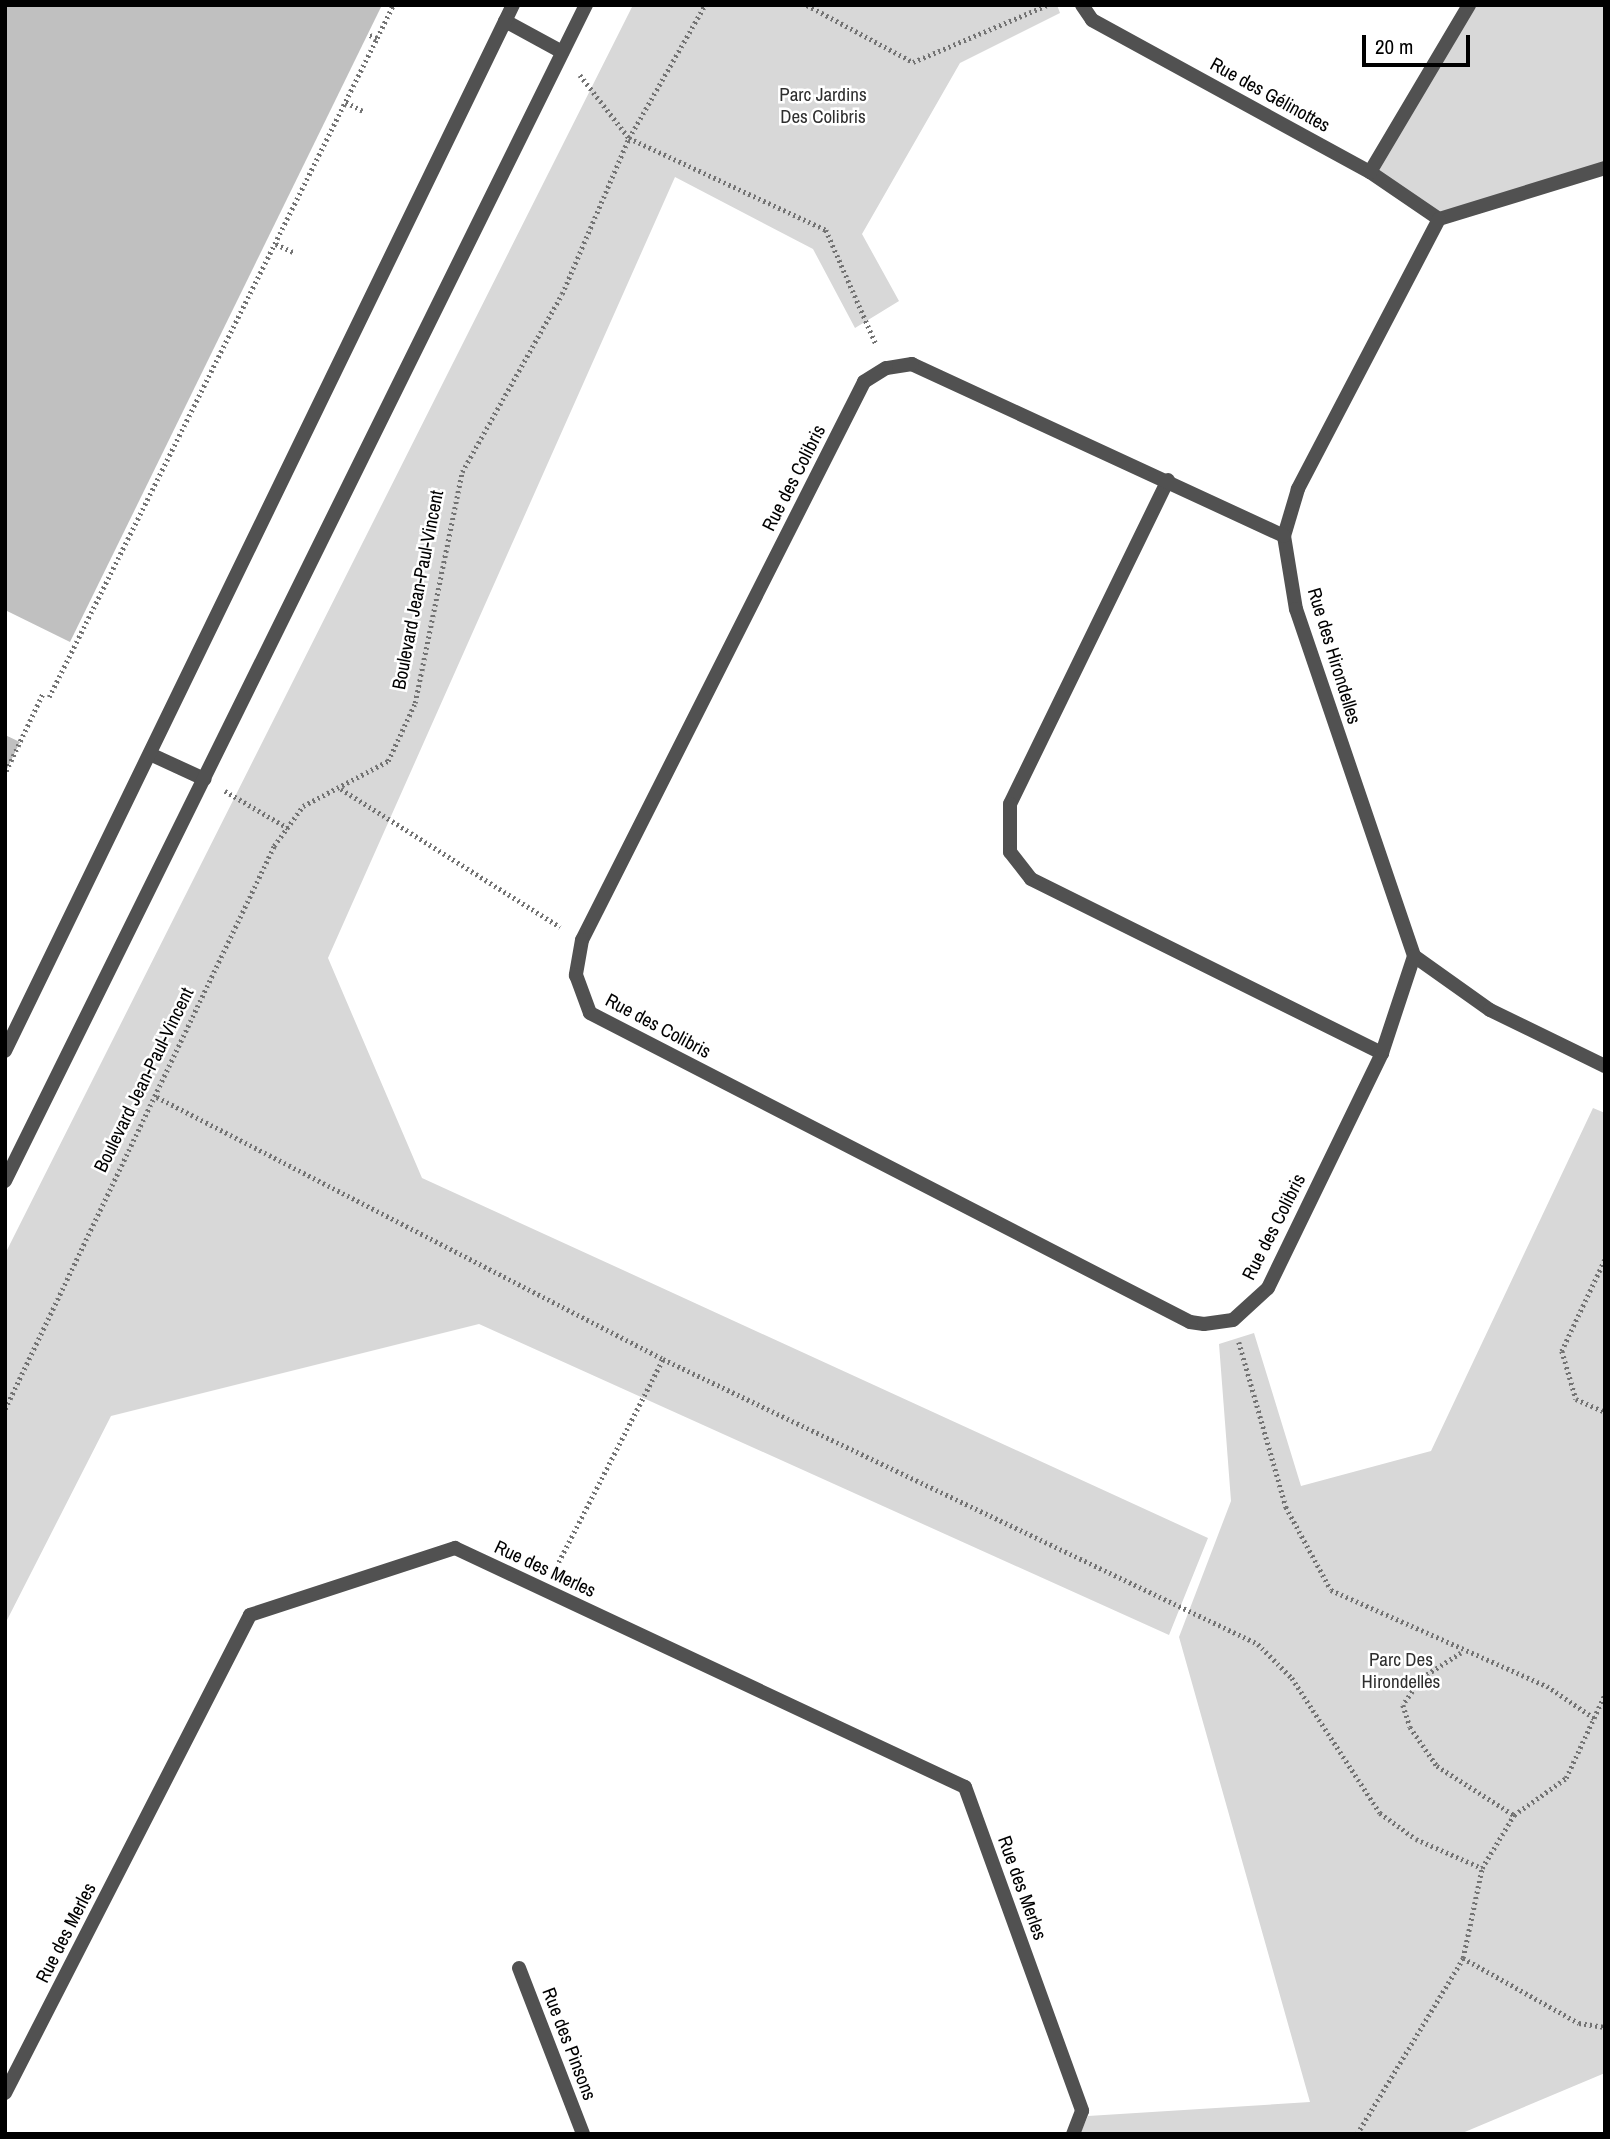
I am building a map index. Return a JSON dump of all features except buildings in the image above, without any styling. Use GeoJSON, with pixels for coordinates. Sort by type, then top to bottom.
{"type":"FeatureCollection","features":[{"type":"Feature","properties":{"kind":"street"},"geometry":{"type":"LineString","coordinates":[[5,1051],[513,5]]}},
{"type":"Feature","properties":{"kind":"street"},"geometry":{"type":"LineString","coordinates":[[5,1181],[586,5]]}},
{"type":"Feature","properties":{"kind":"street","name":"Rue des Gélinottes"},"geometry":{"type":"LineString","coordinates":[[1082,5],[1092,20],[1370,172],[1439,219]]}},
{"type":"Feature","properties":{"kind":"street"},"geometry":{"type":"LineString","coordinates":[[1370,172],[1469,5]]}},
{"type":"Feature","properties":{"kind":"street"},"geometry":{"type":"LineString","coordinates":[[505,21],[562,52]]}},
{"type":"Feature","properties":{"kind":"street"},"geometry":{"type":"LineString","coordinates":[[1439,219],[1605,168]]}},
{"type":"Feature","properties":{"kind":"street","name":"Rue des Hirondelles"},"geometry":{"type":"LineString","coordinates":[[1414,956],[1296,609],[1284,536],[1298,489],[1439,219]]}},
{"type":"Feature","properties":{"kind":"street"},"geometry":{"type":"LineString","coordinates":[[886,368],[912,364],[1168,480],[1284,536]]}},
{"type":"Feature","properties":{"kind":"street","name":"Rue des Colibris"},"geometry":{"type":"LineString","coordinates":[[886,368],[864,382],[582,940],[576,975],[590,1013],[1189,1322],[1233,1320],[1268,1288],[1382,1053],[1414,956]]}},
{"type":"Feature","properties":{"kind":"street"},"geometry":{"type":"LineString","coordinates":[[1168,480],[1010,804],[1010,852],[1031,879],[1382,1053]]}},
{"type":"Feature","properties":{"kind":"street"},"geometry":{"type":"LineString","coordinates":[[150,754],[204,779]]}},
{"type":"Feature","properties":{"kind":"street"},"geometry":{"type":"LineString","coordinates":[[1414,956],[1490,1010],[1605,1066]]}},
{"type":"Feature","properties":{"kind":"street","name":"Rue des Merles"},"geometry":{"type":"LineString","coordinates":[[5,2093],[250,1615],[455,1548],[965,1787],[1082,2112],[1073,2134]]}},
{"type":"Feature","properties":{"kind":"street","name":"Rue des Pinsons"},"geometry":{"type":"LineString","coordinates":[[519,1968],[583,2134]]}},
{"type":"Feature","properties":{"kind":"path"},"geometry":{"type":"LineString","coordinates":[[49,697],[88,624],[393,5]]}},
{"type":"Feature","properties":{"kind":"path","name":"Boulevard Jean-Paul-Vincent"},"geometry":{"type":"LineString","coordinates":[[5,1409],[288,828],[303,806],[341,789],[388,761],[415,703],[462,472],[562,294],[629,138],[705,5]]}},
{"type":"Feature","properties":{"kind":"path"},"geometry":{"type":"LineString","coordinates":[[807,5],[913,62],[1046,5]]}},
{"type":"Feature","properties":{"kind":"path"},"geometry":{"type":"LineString","coordinates":[[368,35],[377,38]]}},
{"type":"Feature","properties":{"kind":"path"},"geometry":{"type":"LineString","coordinates":[[562,52],[629,138],[826,230],[886,368]]}},
{"type":"Feature","properties":{"kind":"path"},"geometry":{"type":"LineString","coordinates":[[346,102],[363,111]]}},
{"type":"Feature","properties":{"kind":"path"},"geometry":{"type":"LineString","coordinates":[[276,244],[293,252]]}},
{"type":"Feature","properties":{"kind":"path"},"geometry":{"type":"LineString","coordinates":[[82,620],[88,624]]}},
{"type":"Feature","properties":{"kind":"path"},"geometry":{"type":"LineString","coordinates":[[6,771],[43,694]]}},
{"type":"Feature","properties":{"kind":"path"},"geometry":{"type":"LineString","coordinates":[[204,779],[288,828]]}},
{"type":"Feature","properties":{"kind":"path"},"geometry":{"type":"LineString","coordinates":[[341,789],[582,940]]}},
{"type":"Feature","properties":{"kind":"path"},"geometry":{"type":"LineString","coordinates":[[158,1097],[663,1359],[1258,1644],[1292,1678],[1380,1813],[1416,1839],[1482,1868]]}},
{"type":"Feature","properties":{"kind":"path"},"geometry":{"type":"LineString","coordinates":[[1605,1260],[1562,1351],[1576,1399],[1605,1412]]}},
{"type":"Feature","properties":{"kind":"path"},"geometry":{"type":"LineString","coordinates":[[1233,1320],[1286,1507],[1331,1590],[1461,1653],[1547,1686],[1597,1720]]}},
{"type":"Feature","properties":{"kind":"path"},"geometry":{"type":"LineString","coordinates":[[544,1590],[663,1359]]}},
{"type":"Feature","properties":{"kind":"path"},"geometry":{"type":"LineString","coordinates":[[1461,1653],[1422,1678],[1403,1705],[1437,1766],[1514,1815]]}},
{"type":"Feature","properties":{"kind":"path"},"geometry":{"type":"LineString","coordinates":[[1357,2134],[1463,1958],[1482,1868],[1514,1815],[1566,1779],[1597,1720],[1605,1694]]}},
{"type":"Feature","properties":{"kind":"path"},"geometry":{"type":"LineString","coordinates":[[1463,1958],[1579,2023],[1605,2027]]}},
{"type":"Feature","properties":{"kind":"green space","name":"Parc Jardins Des Colibris"},"geometry":{"type":"Polygon","coordinates":[[[633,5],[1057,5],[1060,13],[960,63],[862,234],[899,301],[855,328],[813,249],[675,177],[328,958],[422,1178],[1208,1538],[1169,1635],[479,1324],[111,1416],[5,1624],[5,1254],[633,5]]]}},
{"type":"Feature","properties":{"kind":"green space"},"geometry":{"type":"Polygon","coordinates":[[[1469,5],[1605,5],[1605,168],[1439,219],[1370,172],[1469,5]]]}},
{"type":"Feature","properties":{"kind":"green space","name":"Parc Des Hirondelles"},"geometry":{"type":"Polygon","coordinates":[[[1593,1108],[1605,1113],[1605,2073],[1460,2134],[1080,2134],[1088,2116],[1310,2102],[1179,1637],[1231,1501],[1219,1344],[1254,1333],[1301,1486],[1431,1451],[1593,1108]]]}}]}
